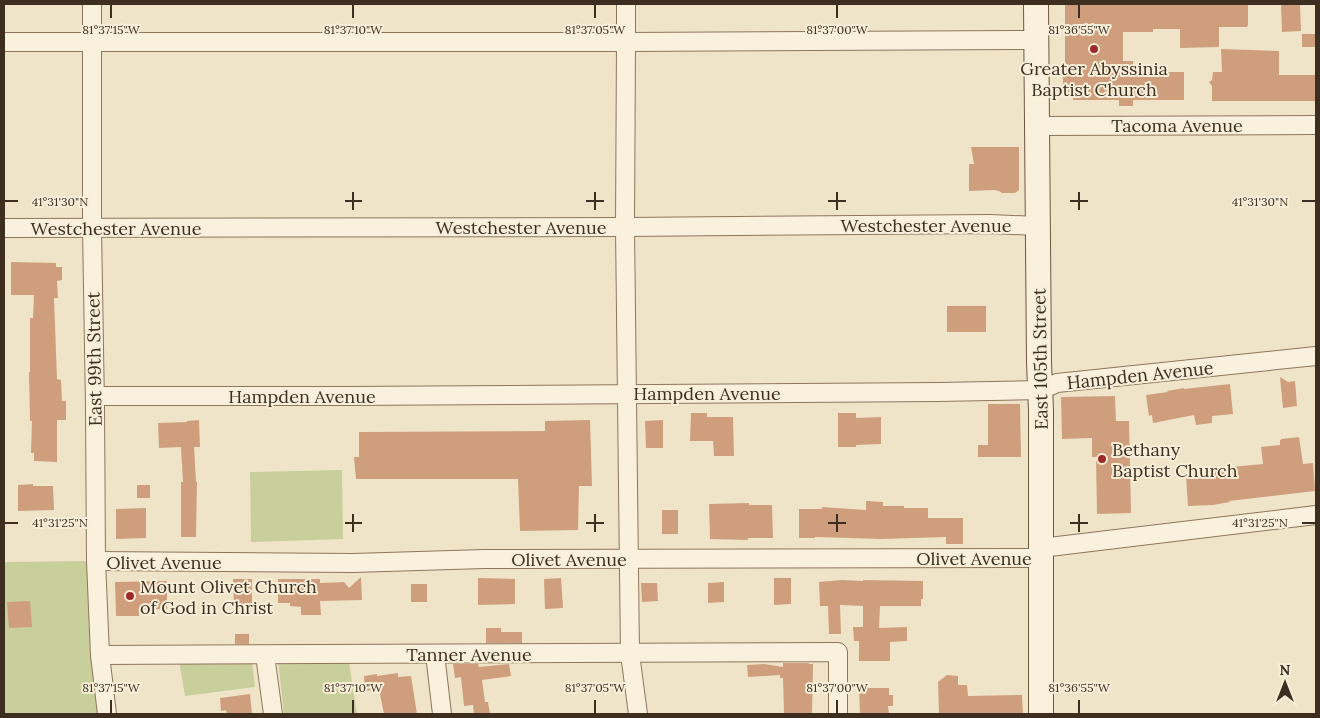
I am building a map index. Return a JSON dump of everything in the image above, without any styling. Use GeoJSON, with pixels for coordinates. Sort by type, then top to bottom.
{"type":"FeatureCollection","features":[{"type":"Feature","properties":{"kind":"main road","name":"East 105th Street"},"geometry":{"type":"LineString","coordinates":[[1036,4],[1042,714]]}},
{"type":"Feature","properties":{"kind":"street","name":"East 99th Street"},"geometry":{"type":"LineString","coordinates":[[92,4],[92,228],[96,561],[100,655],[107,714]]}},
{"type":"Feature","properties":{"kind":"street"},"geometry":{"type":"LineString","coordinates":[[626,4],[624,227],[628,558],[630,654],[638,714]]}},
{"type":"Feature","properties":{"kind":"street"},"geometry":{"type":"LineString","coordinates":[[4,42],[1037,40]]}},
{"type":"Feature","properties":{"kind":"street","name":"Tacoma Avenue"},"geometry":{"type":"LineString","coordinates":[[1037,126],[1316,125]]}},
{"type":"Feature","properties":{"kind":"street","name":"Westchester Avenue"},"geometry":{"type":"LineString","coordinates":[[4,228],[624,227],[990,224],[1038,226]]}},
{"type":"Feature","properties":{"kind":"street","name":"Hampden Avenue"},"geometry":{"type":"LineString","coordinates":[[95,396],[348,396],[1040,390],[1057,383],[1316,356]]}},
{"type":"Feature","properties":{"kind":"street","name":"Olivet Avenue"},"geometry":{"type":"LineString","coordinates":[[96,561],[353,563],[484,559],[1041,553],[1316,515]]}},
{"type":"Feature","properties":{"kind":"street","name":"Tanner Avenue"},"geometry":{"type":"LineString","coordinates":[[100,655],[838,652],[838,714]]}},
{"type":"Feature","properties":{"kind":"street"},"geometry":{"type":"LineString","coordinates":[[435,654],[442,714]]}},
{"type":"Feature","properties":{"kind":"street"},"geometry":{"type":"LineString","coordinates":[[265,655],[273,714]]}},
{"type":"Feature","properties":{"kind":"green space"},"geometry":{"type":"Polygon","coordinates":[[[342,470],[343,539],[251,542],[250,472],[342,470]]]}},
{"type":"Feature","properties":{"kind":"green space"},"geometry":{"type":"Polygon","coordinates":[[[96,561],[107,714],[4,714],[4,562],[96,561]]]}},
{"type":"Feature","properties":{"kind":"green space"},"geometry":{"type":"Polygon","coordinates":[[[179,661],[252,661],[255,687],[185,696],[179,661]]]}},
{"type":"Feature","properties":{"kind":"green space"},"geometry":{"type":"Polygon","coordinates":[[[278,661],[349,662],[357,714],[284,714],[278,661]]]}},
{"type":"Feature","properties":{"kind":"building"},"geometry":{"type":"Polygon","coordinates":[[[1065,4],[1248,4],[1248,25],[1247,27],[1219,27],[1219,47],[1180,48],[1180,29],[1153,29],[1153,32],[1123,32],[1123,61],[1133,61],[1133,72],[1184,72],[1184,100],[1133,100],[1133,106],[1119,106],[1119,100],[1073,100],[1073,97],[1066,97],[1066,92],[1063,92],[1065,4]]]}},
{"type":"Feature","properties":{"kind":"building"},"geometry":{"type":"Polygon","coordinates":[[[1281,4],[1300,4],[1301,31],[1282,32],[1281,4]]]}},
{"type":"Feature","properties":{"kind":"building"},"geometry":{"type":"Polygon","coordinates":[[[1302,34],[1316,34],[1316,47],[1302,47],[1302,34]]]}},
{"type":"Feature","properties":{"kind":"building"},"geometry":{"type":"Polygon","coordinates":[[[1221,49],[1279,51],[1279,75],[1316,75],[1316,101],[1212,101],[1212,86],[1209,82],[1212,80],[1213,72],[1222,72],[1221,49]]]}},
{"type":"Feature","properties":{"kind":"building"},"geometry":{"type":"Polygon","coordinates":[[[971,147],[1019,147],[1019,190],[1015,193],[1002,193],[994,190],[969,191],[969,164],[974,164],[971,147]]]}},
{"type":"Feature","properties":{"kind":"building"},"geometry":{"type":"Polygon","coordinates":[[[11,262],[56,263],[56,267],[62,267],[62,280],[57,281],[58,298],[54,298],[57,379],[61,380],[62,401],[66,401],[66,420],[57,420],[57,462],[34,461],[34,453],[31,453],[30,318],[33,318],[34,295],[11,295],[11,262]]]}},
{"type":"Feature","properties":{"kind":"building"},"geometry":{"type":"Polygon","coordinates":[[[947,306],[986,306],[986,332],[947,332],[947,306]]]}},
{"type":"Feature","properties":{"kind":"building"},"geometry":{"type":"Polygon","coordinates":[[[1280,377],[1288,382],[1295,381],[1297,406],[1283,408],[1280,377]]]}},
{"type":"Feature","properties":{"kind":"building"},"geometry":{"type":"Polygon","coordinates":[[[1230,384],[1233,414],[1212,416],[1212,423],[1196,425],[1194,415],[1153,423],[1152,415],[1149,416],[1146,395],[1184,388],[1230,384]]]}},
{"type":"Feature","properties":{"kind":"building"},"geometry":{"type":"Polygon","coordinates":[[[1115,396],[1116,421],[1129,421],[1131,513],[1097,514],[1096,457],[1092,457],[1092,438],[1062,439],[1061,397],[1115,396]]]}},
{"type":"Feature","properties":{"kind":"building"},"geometry":{"type":"Polygon","coordinates":[[[988,404],[1020,404],[1021,457],[978,457],[978,445],[988,445],[988,404]]]}},
{"type":"Feature","properties":{"kind":"building"},"geometry":{"type":"Polygon","coordinates":[[[691,413],[707,413],[707,417],[733,417],[734,456],[714,456],[713,441],[690,441],[691,413]]]}},
{"type":"Feature","properties":{"kind":"building"},"geometry":{"type":"Polygon","coordinates":[[[838,413],[856,413],[856,418],[881,417],[881,444],[838,447],[838,413]]]}},
{"type":"Feature","properties":{"kind":"building"},"geometry":{"type":"Polygon","coordinates":[[[199,420],[200,447],[194,447],[197,482],[196,537],[181,537],[181,482],[183,482],[181,447],[159,448],[158,423],[199,420]]]}},
{"type":"Feature","properties":{"kind":"building"},"geometry":{"type":"Polygon","coordinates":[[[590,420],[592,486],[579,486],[578,530],[520,531],[518,479],[356,479],[354,457],[359,457],[359,432],[545,431],[545,421],[590,420]]]}},
{"type":"Feature","properties":{"kind":"building"},"geometry":{"type":"Polygon","coordinates":[[[663,420],[663,448],[646,448],[645,421],[663,420]]]}},
{"type":"Feature","properties":{"kind":"building"},"geometry":{"type":"Polygon","coordinates":[[[1299,437],[1303,464],[1313,463],[1315,491],[1229,501],[1213,505],[1188,506],[1186,475],[1207,473],[1231,467],[1263,464],[1261,447],[1280,445],[1281,439],[1299,437]]]}},
{"type":"Feature","properties":{"kind":"building"},"geometry":{"type":"Polygon","coordinates":[[[33,484],[33,486],[53,486],[54,510],[18,511],[18,485],[33,484]]]}},
{"type":"Feature","properties":{"kind":"building"},"geometry":{"type":"Polygon","coordinates":[[[137,485],[150,485],[150,498],[137,498],[137,485]]]}},
{"type":"Feature","properties":{"kind":"building"},"geometry":{"type":"Polygon","coordinates":[[[866,501],[883,502],[883,506],[928,508],[928,518],[963,518],[963,544],[946,544],[946,537],[882,539],[799,538],[799,509],[822,509],[822,507],[866,510],[866,501]]]}},
{"type":"Feature","properties":{"kind":"building"},"geometry":{"type":"Polygon","coordinates":[[[749,503],[749,505],[772,505],[773,538],[748,538],[748,540],[710,539],[709,504],[749,503]]]}},
{"type":"Feature","properties":{"kind":"building"},"geometry":{"type":"Polygon","coordinates":[[[146,508],[146,538],[116,539],[116,509],[146,508]]]}},
{"type":"Feature","properties":{"kind":"building"},"geometry":{"type":"Polygon","coordinates":[[[662,510],[678,510],[678,534],[662,534],[662,510]]]}},
{"type":"Feature","properties":{"kind":"building"},"geometry":{"type":"Polygon","coordinates":[[[361,577],[362,600],[320,601],[321,615],[301,615],[301,607],[290,606],[290,603],[278,603],[278,579],[320,579],[320,583],[344,582],[349,588],[361,577]]]}},
{"type":"Feature","properties":{"kind":"building"},"geometry":{"type":"Polygon","coordinates":[[[478,578],[515,579],[515,604],[478,605],[478,578]]]}},
{"type":"Feature","properties":{"kind":"building"},"geometry":{"type":"Polygon","coordinates":[[[561,578],[563,608],[545,609],[544,579],[561,578]]]}},
{"type":"Feature","properties":{"kind":"building"},"geometry":{"type":"Polygon","coordinates":[[[774,578],[791,578],[791,604],[774,605],[774,578]]]}},
{"type":"Feature","properties":{"kind":"building"},"geometry":{"type":"Polygon","coordinates":[[[233,579],[252,579],[252,609],[234,609],[233,579]]]}},
{"type":"Feature","properties":{"kind":"building"},"geometry":{"type":"Polygon","coordinates":[[[842,580],[923,581],[921,606],[880,606],[879,628],[907,627],[907,641],[890,642],[890,661],[859,661],[859,641],[854,641],[853,627],[863,627],[863,606],[840,605],[841,634],[829,634],[828,606],[820,606],[819,582],[842,580]]]}},
{"type":"Feature","properties":{"kind":"building"},"geometry":{"type":"Polygon","coordinates":[[[167,581],[167,609],[139,609],[139,616],[116,616],[115,582],[167,581]]]}},
{"type":"Feature","properties":{"kind":"building"},"geometry":{"type":"Polygon","coordinates":[[[724,582],[724,602],[708,603],[708,583],[724,582]]]}},
{"type":"Feature","properties":{"kind":"building"},"geometry":{"type":"Polygon","coordinates":[[[641,583],[657,583],[658,601],[642,602],[641,583]]]}},
{"type":"Feature","properties":{"kind":"building"},"geometry":{"type":"Polygon","coordinates":[[[411,584],[427,584],[427,602],[411,602],[411,584]]]}},
{"type":"Feature","properties":{"kind":"building"},"geometry":{"type":"Polygon","coordinates":[[[30,601],[32,627],[9,628],[7,602],[30,601]]]}},
{"type":"Feature","properties":{"kind":"building"},"geometry":{"type":"Polygon","coordinates":[[[486,628],[501,628],[501,632],[522,632],[522,643],[486,643],[486,628]]]}},
{"type":"Feature","properties":{"kind":"building"},"geometry":{"type":"Polygon","coordinates":[[[235,634],[249,634],[249,644],[235,644],[235,634]]]}},
{"type":"Feature","properties":{"kind":"building"},"geometry":{"type":"Polygon","coordinates":[[[783,663],[813,664],[812,714],[784,714],[783,678],[780,678],[780,675],[748,677],[747,665],[764,664],[783,667],[783,663]]]}},
{"type":"Feature","properties":{"kind":"building"},"geometry":{"type":"Polygon","coordinates":[[[453,664],[478,664],[479,667],[509,664],[511,676],[482,680],[485,702],[488,702],[490,714],[474,714],[473,705],[464,706],[461,677],[455,678],[453,664]]]}},
{"type":"Feature","properties":{"kind":"building"},"geometry":{"type":"Polygon","coordinates":[[[398,673],[398,677],[411,676],[417,714],[384,714],[379,689],[365,691],[364,676],[398,673]]]}},
{"type":"Feature","properties":{"kind":"building"},"geometry":{"type":"Polygon","coordinates":[[[947,675],[958,676],[958,685],[967,685],[968,696],[1022,695],[1023,714],[939,714],[938,682],[947,675]]]}},
{"type":"Feature","properties":{"kind":"building"},"geometry":{"type":"Polygon","coordinates":[[[859,688],[889,688],[889,695],[893,695],[893,706],[888,706],[889,714],[860,714],[859,688]]]}},
{"type":"Feature","properties":{"kind":"building"},"geometry":{"type":"Polygon","coordinates":[[[250,694],[252,714],[227,714],[226,710],[221,711],[220,698],[250,694]]]}},
{"type":"Feature","properties":{"kind":"place","name":"Greater Abyssinia Baptist Church"},"geometry":{"type":"Point","coordinates":[1094,49]}},
{"type":"Feature","properties":{"kind":"place","name":"Bethany Baptist Church"},"geometry":{"type":"Point","coordinates":[1102,459]}},
{"type":"Feature","properties":{"kind":"place","name":"Mount Olivet Church of God in Christ"},"geometry":{"type":"Point","coordinates":[130,596]}}]}
